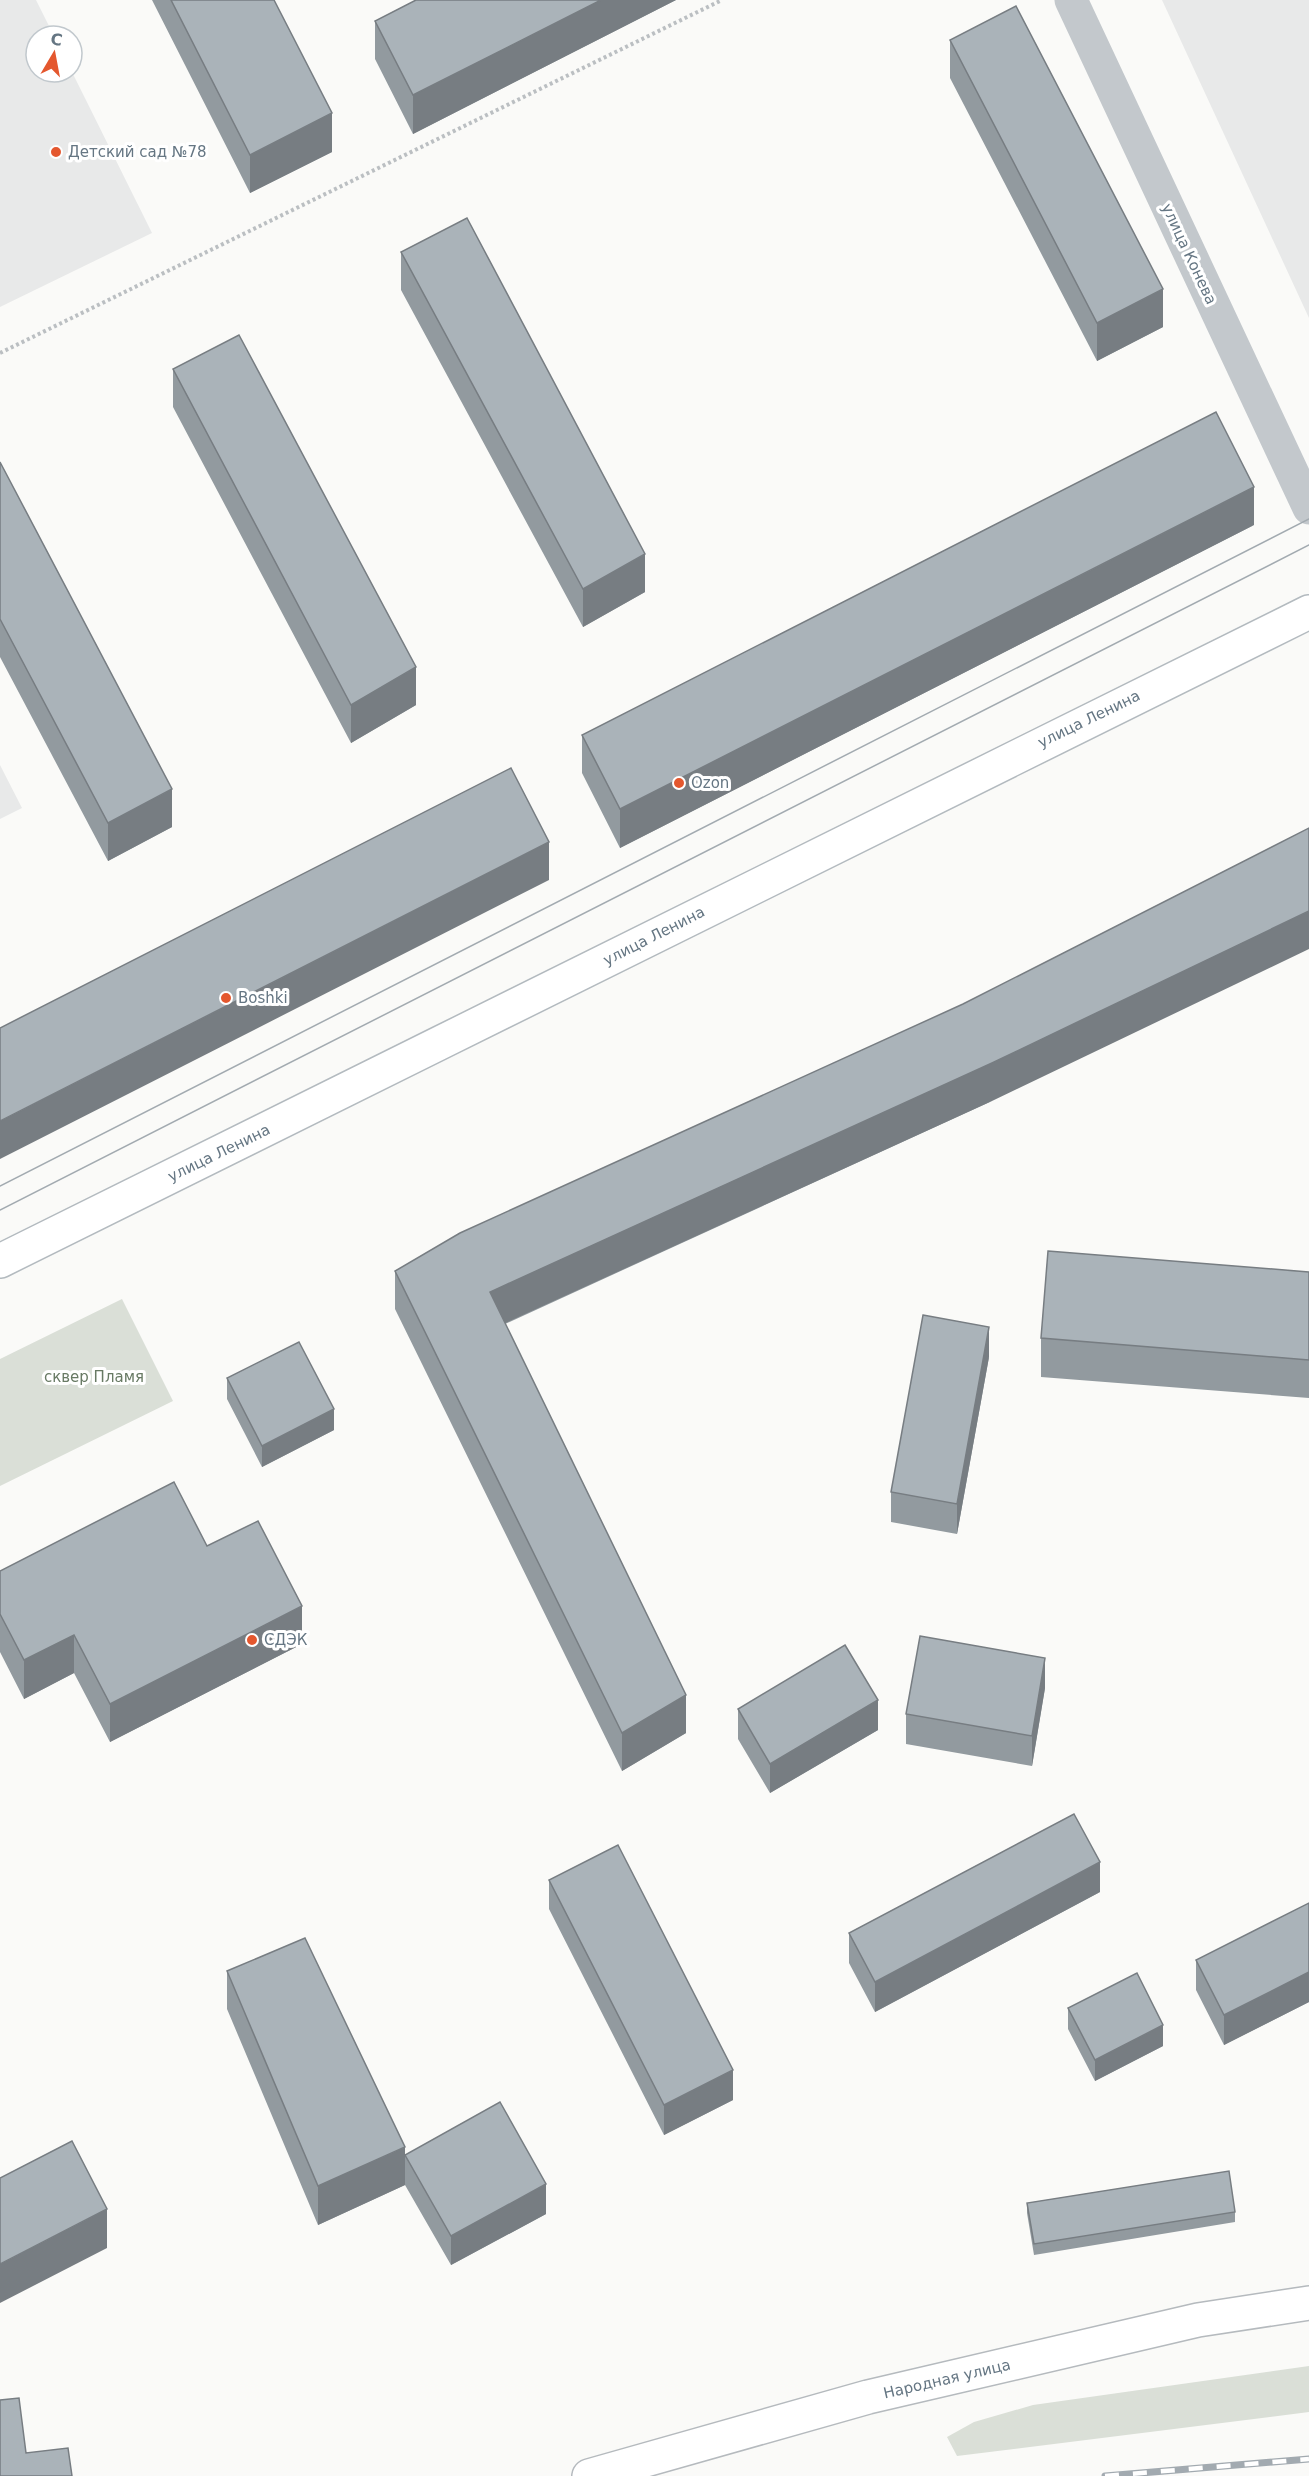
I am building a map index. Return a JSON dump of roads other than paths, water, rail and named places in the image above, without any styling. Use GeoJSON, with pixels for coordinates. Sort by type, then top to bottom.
{"type":"FeatureCollection","features":[{"type":"Feature","properties":{"kind":"main road","name":"улица Ленина"},"geometry":{"type":"LineString","coordinates":[[0,1261],[366,1081],[996,765],[1309,612]]}},
{"type":"Feature","properties":{"kind":"main road","name":"Народная улица"},"geometry":{"type":"LineString","coordinates":[[589,2476],[868,2397],[1198,2320],[1309,2303]]}},
{"type":"Feature","properties":{"kind":"street","name":"улица Конева"},"geometry":{"type":"LineString","coordinates":[[1071,0],[1309,508]]}},
{"type":"Feature","properties":{"kind":"tram line"},"geometry":{"type":"LineString","coordinates":[[0,1186],[1309,519]]}},
{"type":"Feature","properties":{"kind":"tram line"},"geometry":{"type":"LineString","coordinates":[[0,1210],[1309,545]]}},
{"type":"Feature","properties":{"kind":"railway"},"geometry":{"type":"LineString","coordinates":[[1105,2476],[1309,2459]]}},
{"type":"Feature","properties":{"kind":"place","name":"Детский сад №78"},"geometry":{"type":"Point","coordinates":[56,152]}},
{"type":"Feature","properties":{"kind":"place","name":"Ozon"},"geometry":{"type":"Point","coordinates":[679,783]}},
{"type":"Feature","properties":{"kind":"place","name":"Boshki"},"geometry":{"type":"Point","coordinates":[226,998]}},
{"type":"Feature","properties":{"kind":"place","name":"СДЭК"},"geometry":{"type":"Point","coordinates":[252,1640]}},
{"type":"Feature","properties":{"kind":"park label","name":"сквер Пламя"},"geometry":{"type":"Point","coordinates":[94,1377]}}]}
